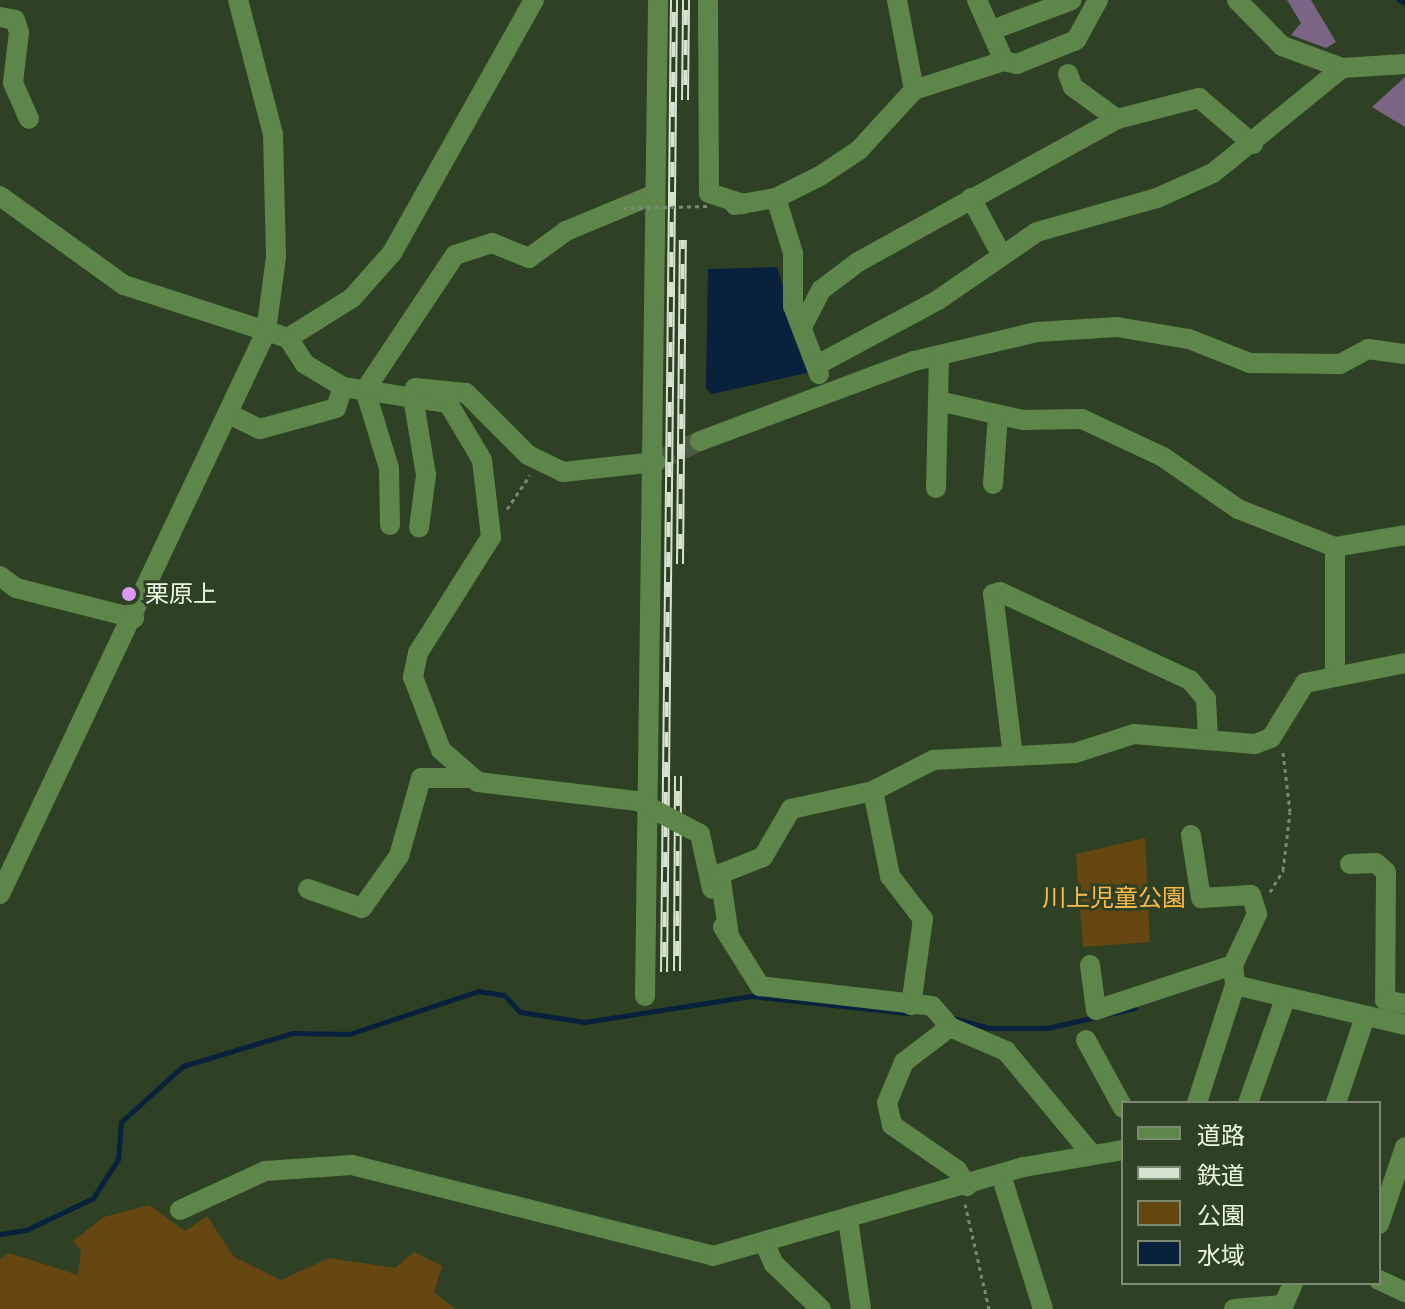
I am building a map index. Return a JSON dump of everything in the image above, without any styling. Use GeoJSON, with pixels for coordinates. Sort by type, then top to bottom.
{"type":"FeatureCollection","features":[{"type":"Feature","properties":{"kind":"street"},"geometry":{"type":"LineString","coordinates":[[0,894],[233,416],[266,332],[276,257],[273,134],[238,0]]}},
{"type":"Feature","properties":{"kind":"street"},"geometry":{"type":"LineString","coordinates":[[288,338],[352,298],[392,253],[534,0]]}},
{"type":"Feature","properties":{"kind":"street"},"geometry":{"type":"LineString","coordinates":[[645,996],[655,462],[658,0]]}},
{"type":"Feature","properties":{"kind":"street"},"geometry":{"type":"LineString","coordinates":[[708,0],[709,193],[739,205],[776,198],[859,150],[914,90],[1004,61],[1017,64],[1076,40],[1098,0]]}},
{"type":"Feature","properties":{"kind":"street"},"geometry":{"type":"LineString","coordinates":[[897,0],[914,90]]}},
{"type":"Feature","properties":{"kind":"street"},"geometry":{"type":"LineString","coordinates":[[977,0],[1004,61]]}},
{"type":"Feature","properties":{"kind":"street"},"geometry":{"type":"LineString","coordinates":[[992,30],[1072,0]]}},
{"type":"Feature","properties":{"kind":"street"},"geometry":{"type":"LineString","coordinates":[[1237,0],[1282,46],[1342,68],[1405,64]]}},
{"type":"Feature","properties":{"kind":"street"},"geometry":{"type":"LineString","coordinates":[[4,11],[19,32],[13,83],[29,119]]}},
{"type":"Feature","properties":{"kind":"street"},"geometry":{"type":"LineString","coordinates":[[817,365],[938,300],[1037,232],[1157,198],[1213,173],[1253,144],[1342,68]]}},
{"type":"Feature","properties":{"kind":"street"},"geometry":{"type":"LineString","coordinates":[[1068,74],[1073,87],[1117,119]]}},
{"type":"Feature","properties":{"kind":"street"},"geometry":{"type":"LineString","coordinates":[[802,327],[821,290],[971,198],[1117,119],[1199,98],[1253,144]]}},
{"type":"Feature","properties":{"kind":"street"},"geometry":{"type":"LineString","coordinates":[[365,390],[455,255],[492,243],[529,258],[566,231],[655,194]]}},
{"type":"Feature","properties":{"kind":"street"},"geometry":{"type":"LineString","coordinates":[[0,196],[124,285],[288,338],[305,364],[343,387],[448,403],[461,419],[482,460],[493,523],[418,653],[413,677],[441,750],[473,778]]}},
{"type":"Feature","properties":{"kind":"street"},"geometry":{"type":"LineString","coordinates":[[776,198],[786,214],[802,327],[817,365],[822,394]]}},
{"type":"Feature","properties":{"kind":"street"},"geometry":{"type":"LineString","coordinates":[[971,198],[1001,254]]}},
{"type":"Feature","properties":{"kind":"street"},"geometry":{"type":"LineString","coordinates":[[700,441],[822,394],[997,337],[1117,327],[1189,339],[1250,363],[1340,364],[1368,349],[1405,354]]}},
{"type":"Feature","properties":{"kind":"street"},"geometry":{"type":"LineString","coordinates":[[936,488],[932,458],[943,402],[939,358]]}},
{"type":"Feature","properties":{"kind":"street"},"geometry":{"type":"LineString","coordinates":[[233,416],[260,429],[336,408],[343,387]]}},
{"type":"Feature","properties":{"kind":"street"},"geometry":{"type":"LineString","coordinates":[[419,528],[426,475],[405,388],[466,393],[537,461],[563,472],[655,462]]}},
{"type":"Feature","properties":{"kind":"street"},"geometry":{"type":"LineString","coordinates":[[365,390],[389,468],[390,525]]}},
{"type":"Feature","properties":{"kind":"street"},"geometry":{"type":"LineString","coordinates":[[943,402],[998,415],[1082,419],[1163,457],[1238,509],[1335,547],[1405,535]]}},
{"type":"Feature","properties":{"kind":"street"},"geometry":{"type":"LineString","coordinates":[[993,484],[998,415]]}},
{"type":"Feature","properties":{"kind":"street"},"geometry":{"type":"LineString","coordinates":[[1335,547],[1335,675]]}},
{"type":"Feature","properties":{"kind":"street"},"geometry":{"type":"LineString","coordinates":[[0,576],[16,588],[134,618]]}},
{"type":"Feature","properties":{"kind":"street"},"geometry":{"type":"LineString","coordinates":[[1013,756],[993,594],[1000,592],[1190,680],[1206,699],[1208,739]]}},
{"type":"Feature","properties":{"kind":"street"},"geometry":{"type":"LineString","coordinates":[[729,936],[720,874],[763,857],[791,809],[873,791],[933,760],[1075,753],[1134,734],[1255,744],[1278,728],[1305,683],[1405,663]]}},
{"type":"Feature","properties":{"kind":"street"},"geometry":{"type":"LineString","coordinates":[[308,889],[362,908],[399,856],[421,778],[473,778],[638,801],[700,834],[714,911],[760,986],[911,1005],[943,1019],[1006,1051],[1090,1152]]}},
{"type":"Feature","properties":{"kind":"street"},"geometry":{"type":"LineString","coordinates":[[873,791],[890,876],[923,919],[911,1005]]}},
{"type":"Feature","properties":{"kind":"street"},"geometry":{"type":"LineString","coordinates":[[1191,835],[1201,898],[1251,895],[1257,914],[1235,975],[1198,1101]]}},
{"type":"Feature","properties":{"kind":"street"},"geometry":{"type":"LineString","coordinates":[[1350,864],[1376,863],[1386,872],[1385,1000],[1405,1004]]}},
{"type":"Feature","properties":{"kind":"street"},"geometry":{"type":"LineString","coordinates":[[1090,965],[1096,1010],[1235,975],[1285,999],[1405,1025]]}},
{"type":"Feature","properties":{"kind":"street"},"geometry":{"type":"LineString","coordinates":[[1249,1101],[1285,999]]}},
{"type":"Feature","properties":{"kind":"street"},"geometry":{"type":"LineString","coordinates":[[1337,1101],[1365,1017]]}},
{"type":"Feature","properties":{"kind":"street"},"geometry":{"type":"LineString","coordinates":[[943,1019],[904,1062],[887,1103],[892,1125],[957,1170],[964,1187]]}},
{"type":"Feature","properties":{"kind":"street"},"geometry":{"type":"LineString","coordinates":[[1086,1040],[1121,1104]]}},
{"type":"Feature","properties":{"kind":"street"},"geometry":{"type":"LineString","coordinates":[[1381,1218],[1405,1147]]}},
{"type":"Feature","properties":{"kind":"street"},"geometry":{"type":"LineString","coordinates":[[180,1210],[265,1171],[352,1165],[713,1256],[1001,1175],[1090,1152],[1121,1150]]}},
{"type":"Feature","properties":{"kind":"street"},"geometry":{"type":"LineString","coordinates":[[1001,1175],[1043,1309]]}},
{"type":"Feature","properties":{"kind":"street"},"geometry":{"type":"LineString","coordinates":[[848,1219],[861,1309]]}},
{"type":"Feature","properties":{"kind":"street"},"geometry":{"type":"LineString","coordinates":[[764,1242],[774,1264],[821,1309]]}},
{"type":"Feature","properties":{"kind":"street"},"geometry":{"type":"LineString","coordinates":[[1381,1281],[1405,1292]]}},
{"type":"Feature","properties":{"kind":"street"},"geometry":{"type":"LineString","coordinates":[[1234,1309],[1282,1307],[1292,1285]]}},
{"type":"Feature","properties":{"kind":"path"},"geometry":{"type":"LineString","coordinates":[[623,208],[709,206]]}},
{"type":"Feature","properties":{"kind":"path"},"geometry":{"type":"LineString","coordinates":[[493,523],[537,461]]}},
{"type":"Feature","properties":{"kind":"path"},"geometry":{"type":"LineString","coordinates":[[1257,914],[1283,870],[1290,812],[1278,728]]}},
{"type":"Feature","properties":{"kind":"path"},"geometry":{"type":"LineString","coordinates":[[964,1187],[989,1309]]}},
{"type":"Feature","properties":{"kind":"green space","name":"川上児童公園"},"geometry":{"type":"Polygon","coordinates":[[[1145,838],[1150,942],[1083,947],[1076,854],[1145,838]]]}},
{"type":"Feature","properties":{"kind":"green space"},"geometry":{"type":"Polygon","coordinates":[[[149,1205],[185,1231],[207,1216],[234,1257],[281,1280],[329,1258],[395,1268],[414,1252],[442,1266],[434,1293],[456,1309],[0,1309],[0,1259],[9,1253],[78,1275],[81,1251],[73,1241],[104,1217],[149,1205]]]}},
{"type":"Feature","properties":{"kind":"water"},"geometry":{"type":"Polygon","coordinates":[[[777,267],[811,372],[712,394],[706,389],[708,269],[777,267]]]}},
{"type":"Feature","properties":{"kind":"building"},"geometry":{"type":"Polygon","coordinates":[[[1287,0],[1311,0],[1336,42],[1326,48],[1291,35],[1301,23],[1287,0]]]}},
{"type":"Feature","properties":{"kind":"building"},"geometry":{"type":"Polygon","coordinates":[[[1405,77],[1405,127],[1372,107],[1405,77]]]}},
{"type":"Feature","properties":{"kind":"waterway"},"geometry":{"type":"LineString","coordinates":[[1399,0],[1405,3]]}},
{"type":"Feature","properties":{"kind":"waterway"},"geometry":{"type":"LineString","coordinates":[[0,1234],[26,1230],[93,1198],[118,1159],[121,1122],[183,1066],[292,1033],[349,1034],[478,991],[504,995],[520,1012],[585,1022],[751,996],[908,1013]]}},
{"type":"Feature","properties":{"kind":"waterway"},"geometry":{"type":"LineString","coordinates":[[950,1017],[989,1028],[1047,1028],[1135,1008]]}},
{"type":"Feature","properties":{"kind":"tunnel"},"geometry":{"type":"LineString","coordinates":[[655,462],[700,441]]}},
{"type":"Feature","properties":{"kind":"railway"},"geometry":{"type":"LineString","coordinates":[[664,972],[674,0]]}},
{"type":"Feature","properties":{"kind":"railway"},"geometry":{"type":"LineString","coordinates":[[685,100],[686,0]]}},
{"type":"Feature","properties":{"kind":"railway"},"geometry":{"type":"LineString","coordinates":[[680,564],[683,240]]}},
{"type":"Feature","properties":{"kind":"railway"},"geometry":{"type":"LineString","coordinates":[[677,971],[678,776]]}},
{"type":"Feature","properties":{"kind":"place","name":"栗原上"},"geometry":{"type":"Point","coordinates":[129,594]}}]}
